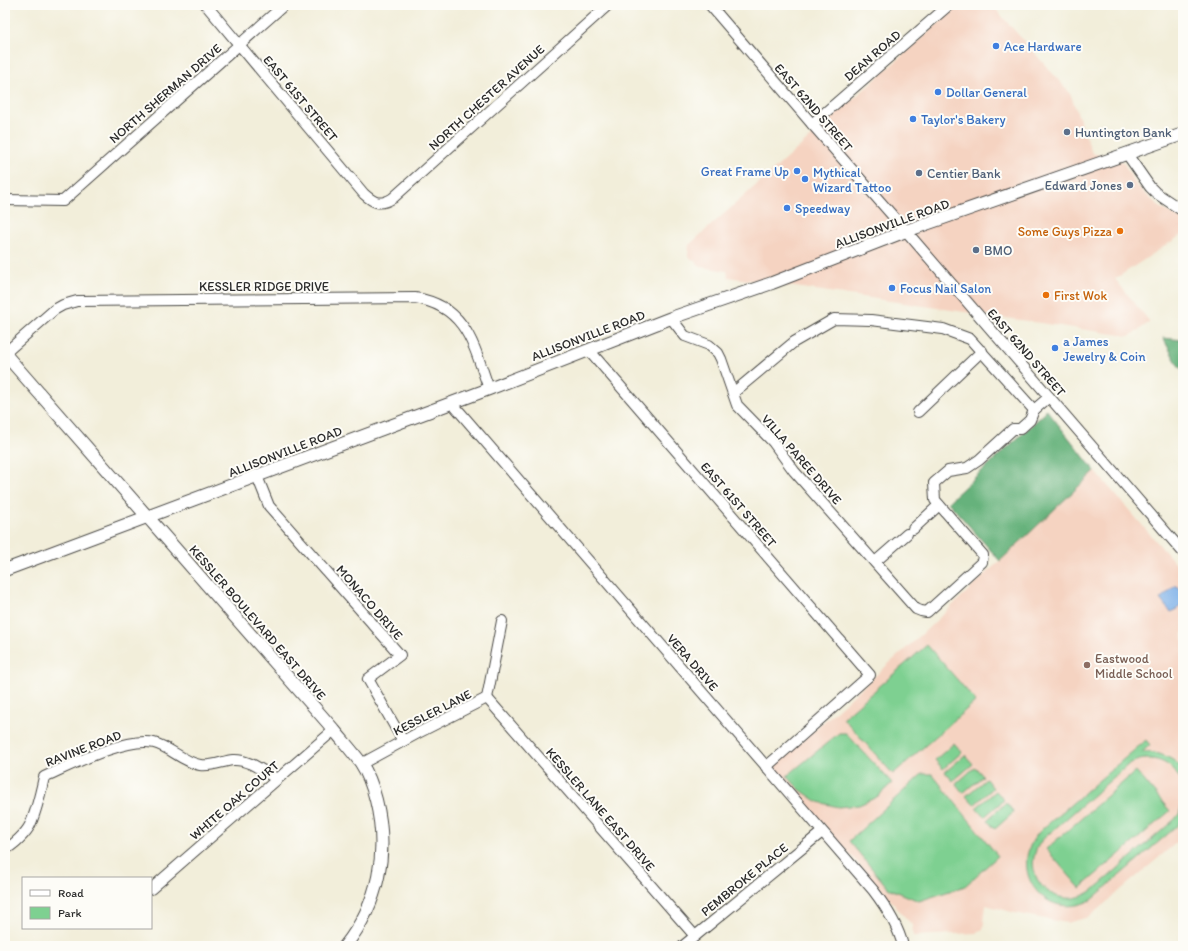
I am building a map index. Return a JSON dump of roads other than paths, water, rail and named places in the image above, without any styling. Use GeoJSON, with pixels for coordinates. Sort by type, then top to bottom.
{"type":"FeatureCollection","features":[{"type":"Feature","properties":{"kind":"main road","name":"ALLISONVILLE ROAD"},"geometry":{"type":"LineString","coordinates":[[5,570],[452,403],[671,318],[772,284],[906,231],[1183,134]]}},
{"type":"Feature","properties":{"kind":"main road","name":"KESSLER BOULEVARD EAST DRIVE"},"geometry":{"type":"LineString","coordinates":[[5,353],[362,764],[371,784],[380,816],[382,855],[377,882],[367,911],[358,928],[345,946]]}},
{"type":"Feature","properties":{"kind":"street","name":"EAST 61ST STREET"},"geometry":{"type":"LineString","coordinates":[[206,5],[364,194],[380,204]]}},
{"type":"Feature","properties":{"kind":"street","name":"NORTH SHERMAN DRIVE"},"geometry":{"type":"LineString","coordinates":[[5,200],[63,201],[284,5]]}},
{"type":"Feature","properties":{"kind":"street","name":"NORTH CHESTER AVENUE"},"geometry":{"type":"LineString","coordinates":[[380,204],[393,198],[608,5]]}},
{"type":"Feature","properties":{"kind":"street","name":"EAST 62ND STREET"},"geometry":{"type":"LineString","coordinates":[[710,5],[1183,552]]}},
{"type":"Feature","properties":{"kind":"street","name":"DEAN ROAD"},"geometry":{"type":"LineString","coordinates":[[812,124],[949,5]]}},
{"type":"Feature","properties":{"kind":"street"},"geometry":{"type":"LineString","coordinates":[[1127,154],[1150,187],[1156,193],[1183,211]]}},
{"type":"Feature","properties":{"kind":"street","name":"KESSLER RIDGE DRIVE"},"geometry":{"type":"LineString","coordinates":[[5,353],[54,310],[70,302],[77,301],[415,298],[432,302],[444,308],[462,323],[472,341],[490,388]]}},
{"type":"Feature","properties":{"kind":"street","name":"VILLA PAREE DRIVE"},"geometry":{"type":"LineString","coordinates":[[671,318],[685,336],[709,345],[718,352],[737,405],[773,442],[794,471],[916,609],[927,612],[982,562],[983,555],[939,505]]}},
{"type":"Feature","properties":{"kind":"street"},"geometry":{"type":"LineString","coordinates":[[733,393],[794,342],[834,319],[871,320],[943,329],[970,339],[1034,410]]}},
{"type":"Feature","properties":{"kind":"street","name":"EAST 61ST STREET"},"geometry":{"type":"LineString","coordinates":[[589,350],[870,675],[766,767]]}},
{"type":"Feature","properties":{"kind":"street"},"geometry":{"type":"LineString","coordinates":[[918,412],[982,351]]}},
{"type":"Feature","properties":{"kind":"street"},"geometry":{"type":"LineString","coordinates":[[875,562],[939,505],[935,500],[934,483],[948,471],[967,468],[979,460],[1013,430],[1020,429],[1030,420],[1034,410],[1049,397]]}},
{"type":"Feature","properties":{"kind":"street","name":"VERA DRIVE"},"geometry":{"type":"LineString","coordinates":[[452,403],[873,890],[894,921],[903,946]]}},
{"type":"Feature","properties":{"kind":"street","name":"MONACO DRIVE"},"geometry":{"type":"LineString","coordinates":[[257,476],[269,506],[400,654],[368,679],[403,741]]}},
{"type":"Feature","properties":{"kind":"street","name":"KESSLER LANE"},"geometry":{"type":"LineString","coordinates":[[362,764],[487,698],[502,621]]}},
{"type":"Feature","properties":{"kind":"street","name":"KESSLER LANE EAST DRIVE"},"geometry":{"type":"LineString","coordinates":[[487,698],[695,936]]}},
{"type":"Feature","properties":{"kind":"street","name":"WHITE OAK COURT"},"geometry":{"type":"LineString","coordinates":[[152,887],[334,730]]}},
{"type":"Feature","properties":{"kind":"street","name":"RAVINE ROAD"},"geometry":{"type":"LineString","coordinates":[[5,849],[18,840],[29,826],[44,777],[93,756],[131,743],[144,742],[158,744],[190,762],[201,766],[233,760],[245,760],[277,779]]}},
{"type":"Feature","properties":{"kind":"street","name":"PEMBROKE PLACE"},"geometry":{"type":"LineString","coordinates":[[683,946],[822,832]]}},
{"type":"Feature","properties":{"kind":"water"},"geometry":{"type":"Polygon","coordinates":[[[1175,586],[1183,591],[1183,603],[1176,610],[1171,612],[1160,599],[1175,586]]]}},
{"type":"Feature","properties":{"kind":"place","name":"Ace Hardware"},"geometry":{"type":"Point","coordinates":[996,46]}},
{"type":"Feature","properties":{"kind":"place","name":"Dollar General"},"geometry":{"type":"Point","coordinates":[938,92]}},
{"type":"Feature","properties":{"kind":"place","name":"Taylor's Bakery"},"geometry":{"type":"Point","coordinates":[913,119]}},
{"type":"Feature","properties":{"kind":"place","name":"Huntington Bank"},"geometry":{"type":"Point","coordinates":[1067,132]}},
{"type":"Feature","properties":{"kind":"place","name":"Great Frame Up"},"geometry":{"type":"Point","coordinates":[797,171]}},
{"type":"Feature","properties":{"kind":"place","name":"Centier Bank"},"geometry":{"type":"Point","coordinates":[919,173]}},
{"type":"Feature","properties":{"kind":"place","name":"Mythical Wizard Tattoo"},"geometry":{"type":"Point","coordinates":[805,179]}},
{"type":"Feature","properties":{"kind":"place","name":"Edward Jones"},"geometry":{"type":"Point","coordinates":[1130,185]}},
{"type":"Feature","properties":{"kind":"place","name":"Speedway"},"geometry":{"type":"Point","coordinates":[787,208]}},
{"type":"Feature","properties":{"kind":"place","name":"Some Guys Pizza"},"geometry":{"type":"Point","coordinates":[1120,231]}},
{"type":"Feature","properties":{"kind":"place","name":"BMO"},"geometry":{"type":"Point","coordinates":[976,250]}},
{"type":"Feature","properties":{"kind":"place","name":"Focus Nail Salon"},"geometry":{"type":"Point","coordinates":[892,288]}},
{"type":"Feature","properties":{"kind":"place","name":"First Wok"},"geometry":{"type":"Point","coordinates":[1046,295]}},
{"type":"Feature","properties":{"kind":"place","name":"a James Jewelry & Coin"},"geometry":{"type":"Point","coordinates":[1055,348]}},
{"type":"Feature","properties":{"kind":"place","name":"Eastwood Middle School"},"geometry":{"type":"Point","coordinates":[1087,665]}}]}
